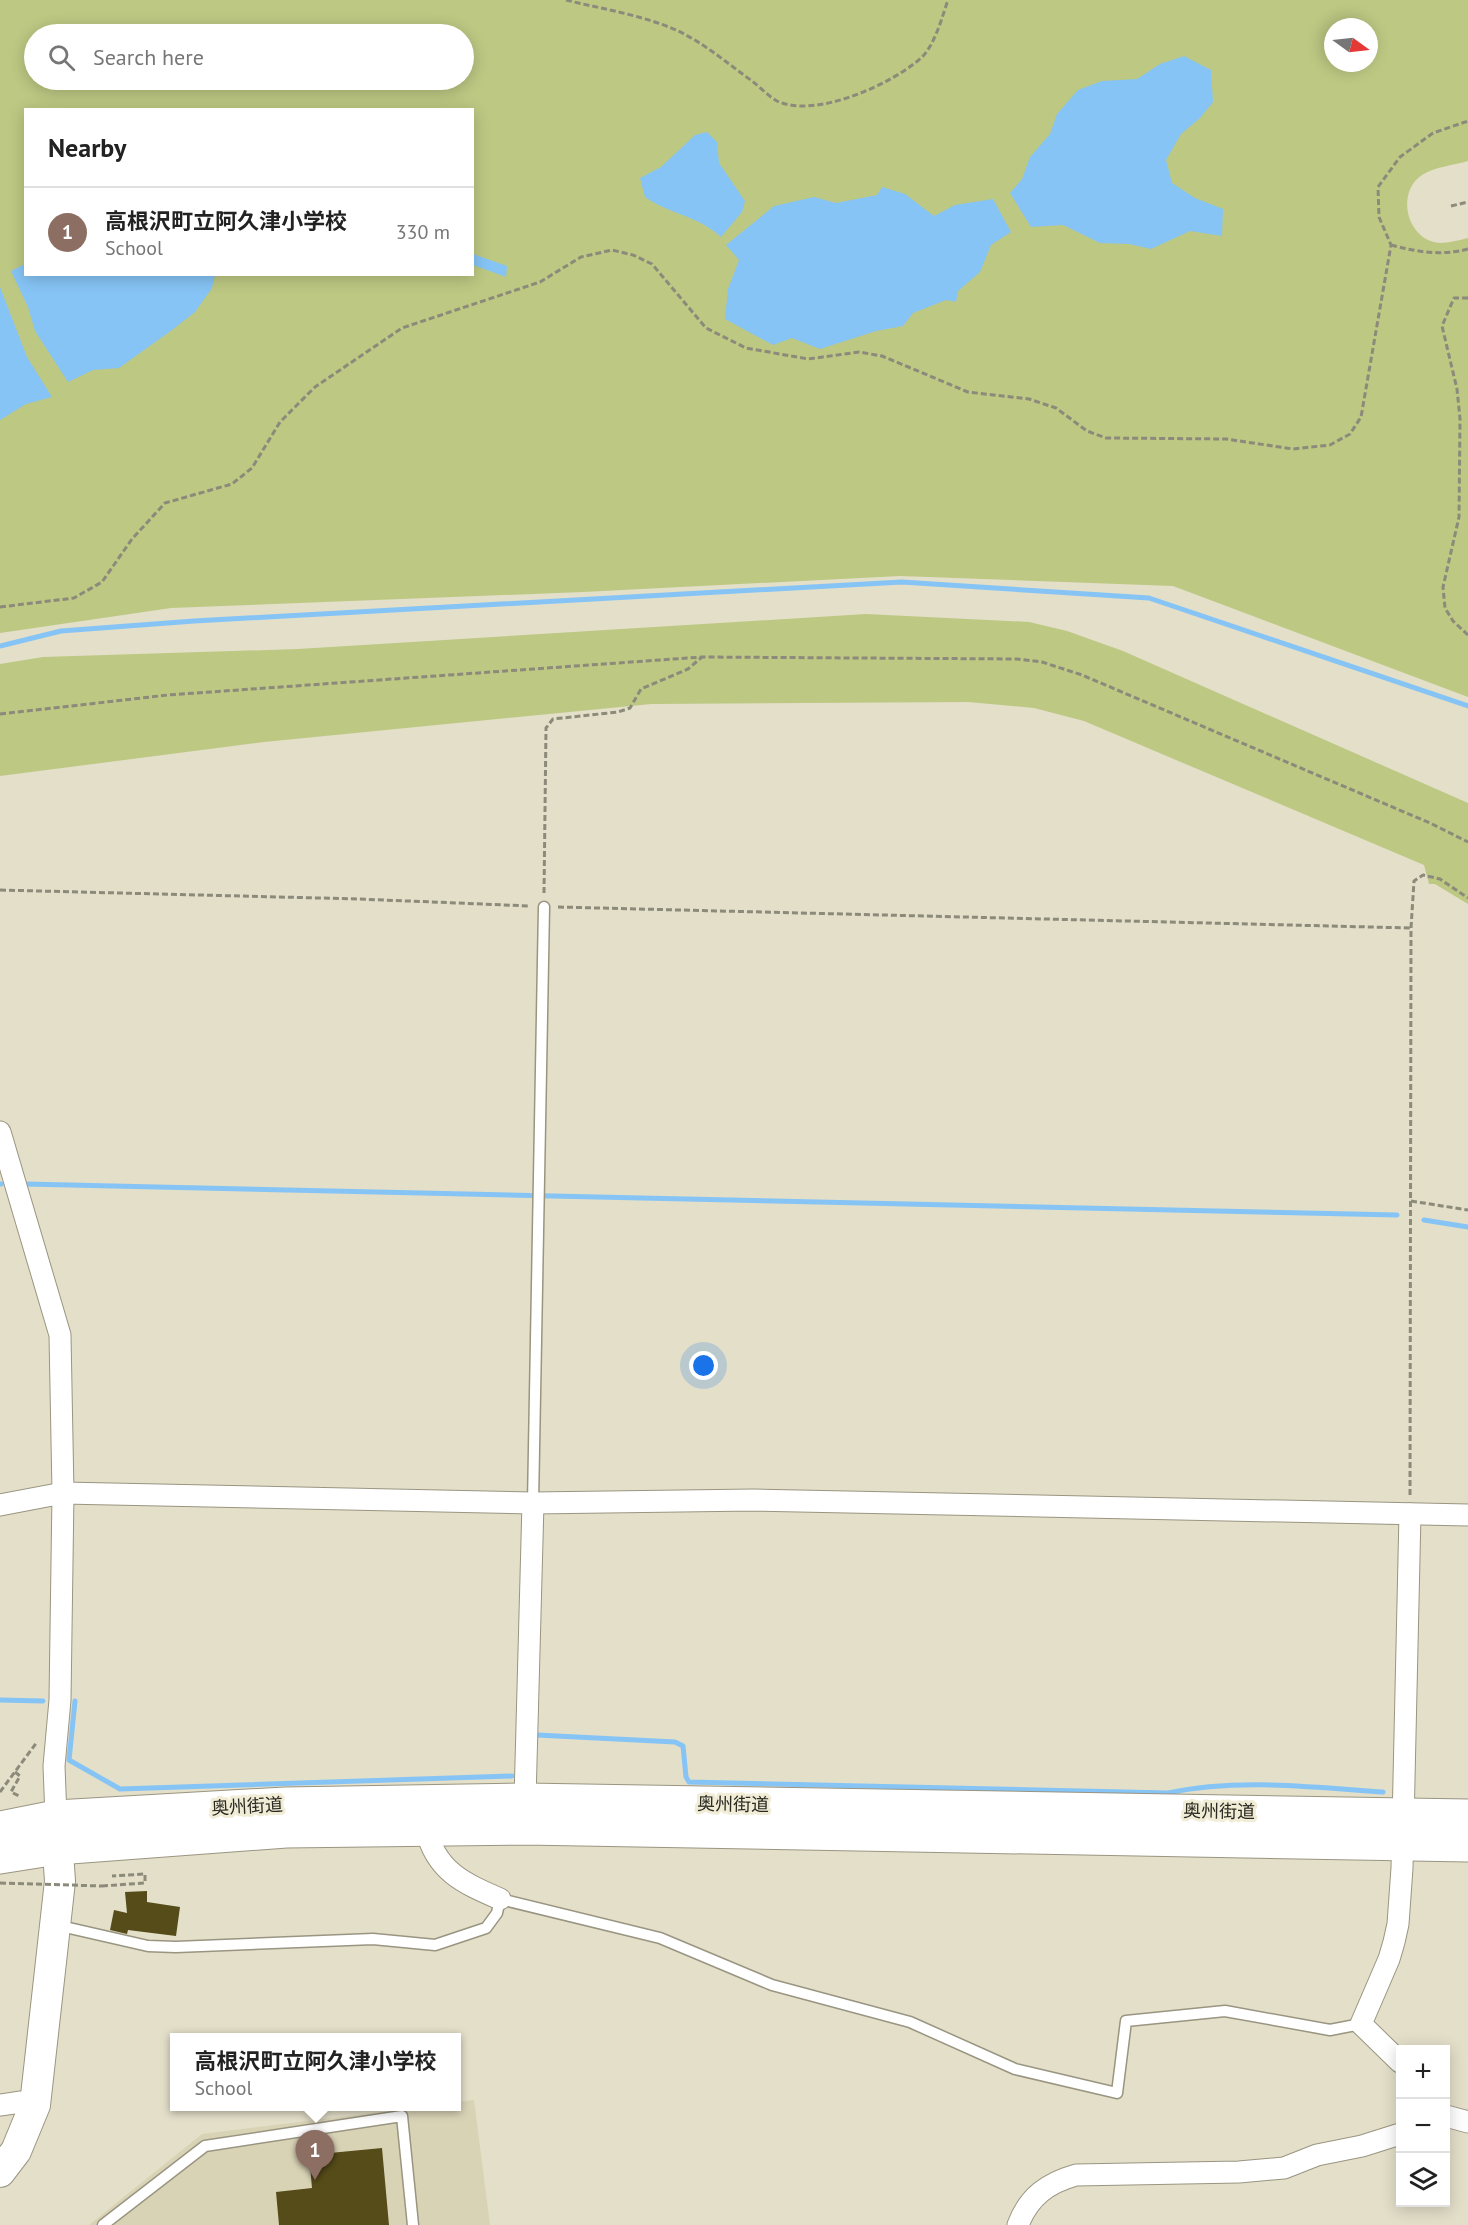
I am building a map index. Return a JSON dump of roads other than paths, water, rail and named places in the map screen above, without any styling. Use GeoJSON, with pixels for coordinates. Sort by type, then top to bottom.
{"type":"FeatureCollection","features":[{"type":"Feature","properties":{"kind":"highway","name":"奥州街道"},"geometry":{"type":"LineString","coordinates":[[0,1857],[56,1832],[285,1804],[525,1800],[1402,1829],[1468,1845]]}},
{"type":"Feature","properties":{"kind":"highway","name":"奥州街道"},"geometry":{"type":"LineString","coordinates":[[0,1828],[56,1832],[537,1828],[1402,1829],[1468,1816]]}},
{"type":"Feature","properties":{"kind":"street"},"geometry":{"type":"LineString","coordinates":[[0,1132],[5,1169],[60,1335],[63,1493],[60,1700],[54,1766],[60,1881],[35,2105],[16,2151],[0,2172]]}},
{"type":"Feature","properties":{"kind":"street"},"geometry":{"type":"LineString","coordinates":[[0,1505],[63,1493],[533,1503],[754,1500],[1468,1515]]}},
{"type":"Feature","properties":{"kind":"street"},"geometry":{"type":"LineString","coordinates":[[525,1800],[533,1503]]}},
{"type":"Feature","properties":{"kind":"street"},"geometry":{"type":"LineString","coordinates":[[1396,2057],[1361,2024],[1389,1959],[1398,1924],[1410,1514]]}},
{"type":"Feature","properties":{"kind":"street"},"geometry":{"type":"LineString","coordinates":[[426,1829],[431,1850],[448,1870],[470,1886],[500,1899]]}},
{"type":"Feature","properties":{"kind":"street"},"geometry":{"type":"LineString","coordinates":[[0,2105],[21,2102],[35,2105]]}},
{"type":"Feature","properties":{"kind":"street"},"geometry":{"type":"LineString","coordinates":[[1450,2116],[1468,2122]]}},
{"type":"Feature","properties":{"kind":"street"},"geometry":{"type":"LineString","coordinates":[[1018,2225],[1037,2193],[1054,2181],[1076,2175],[1239,2172],[1284,2168],[1317,2155],[1362,2146],[1396,2136]]}},
{"type":"Feature","properties":{"kind":"lane"},"geometry":{"type":"LineString","coordinates":[[533,1503],[544,907]]}},
{"type":"Feature","properties":{"kind":"lane"},"geometry":{"type":"LineString","coordinates":[[55,1925],[148,1946],[176,1947],[373,1939],[435,1946],[486,1928],[497,1913],[500,1899],[660,1938],[772,1985],[910,2022],[1015,2069],[1117,2093],[1126,2021],[1224,2011],[1329,2030],[1361,2024]]}},
{"type":"Feature","properties":{"kind":"lane"},"geometry":{"type":"LineString","coordinates":[[103,2225],[205,2146],[402,2116],[413,2225]]}},
{"type":"Feature","properties":{"kind":"water"},"geometry":{"type":"Polygon","coordinates":[[[1184,56],[1211,70],[1213,102],[1200,118],[1181,134],[1166,160],[1172,183],[1195,198],[1223,209],[1222,236],[1190,231],[1151,249],[1129,244],[1100,243],[1063,225],[1031,227],[1010,193],[1022,179],[1030,157],[1050,134],[1057,114],[1078,90],[1102,81],[1137,79],[1160,64],[1184,56]]]}},
{"type":"Feature","properties":{"kind":"water"},"geometry":{"type":"Polygon","coordinates":[[[707,132],[717,142],[719,163],[745,201],[742,212],[721,237],[703,224],[664,208],[645,197],[640,178],[661,167],[695,135],[707,132]]]}},
{"type":"Feature","properties":{"kind":"water"},"geometry":{"type":"Polygon","coordinates":[[[882,187],[905,194],[934,216],[955,205],[993,199],[1011,232],[991,245],[980,272],[958,291],[956,302],[946,300],[913,313],[903,326],[876,331],[820,349],[792,338],[773,345],[725,319],[728,289],[739,260],[726,245],[774,206],[814,197],[836,203],[877,195],[882,187]]]}},
{"type":"Feature","properties":{"kind":"water"},"geometry":{"type":"Polygon","coordinates":[[[474,254],[507,266],[506,277],[474,265],[474,254]]]}},
{"type":"Feature","properties":{"kind":"water"},"geometry":{"type":"Polygon","coordinates":[[[24,264],[24,276],[215,276],[212,288],[195,312],[172,330],[119,368],[93,370],[68,382],[35,331],[28,307],[11,271],[24,264]]]}},
{"type":"Feature","properties":{"kind":"water"},"geometry":{"type":"Polygon","coordinates":[[[0,287],[27,357],[52,397],[26,404],[0,420],[0,287]]]}},
{"type":"Feature","properties":{"kind":"waterway"},"geometry":{"type":"LineString","coordinates":[[0,646],[61,631],[194,621],[902,582],[1149,598],[1468,706]]}},
{"type":"Feature","properties":{"kind":"waterway"},"geometry":{"type":"LineString","coordinates":[[25,1184],[1397,1215]]}},
{"type":"Feature","properties":{"kind":"waterway"},"geometry":{"type":"LineString","coordinates":[[1424,1220],[1468,1227]]}},
{"type":"Feature","properties":{"kind":"waterway"},"geometry":{"type":"LineString","coordinates":[[0,1700],[43,1701]]}},
{"type":"Feature","properties":{"kind":"waterway"},"geometry":{"type":"LineString","coordinates":[[75,1701],[69,1760],[120,1789],[512,1776]]}},
{"type":"Feature","properties":{"kind":"waterway"},"geometry":{"type":"LineString","coordinates":[[537,1735],[675,1742],[683,1746],[686,1777],[689,1782],[1168,1793],[1194,1788],[1275,1785],[1383,1792]]}},
{"type":"Feature","properties":{"kind":"place","name":"高根沢町立阿久津小学校"},"geometry":{"type":"Point","coordinates":[315,2180]}}]}
